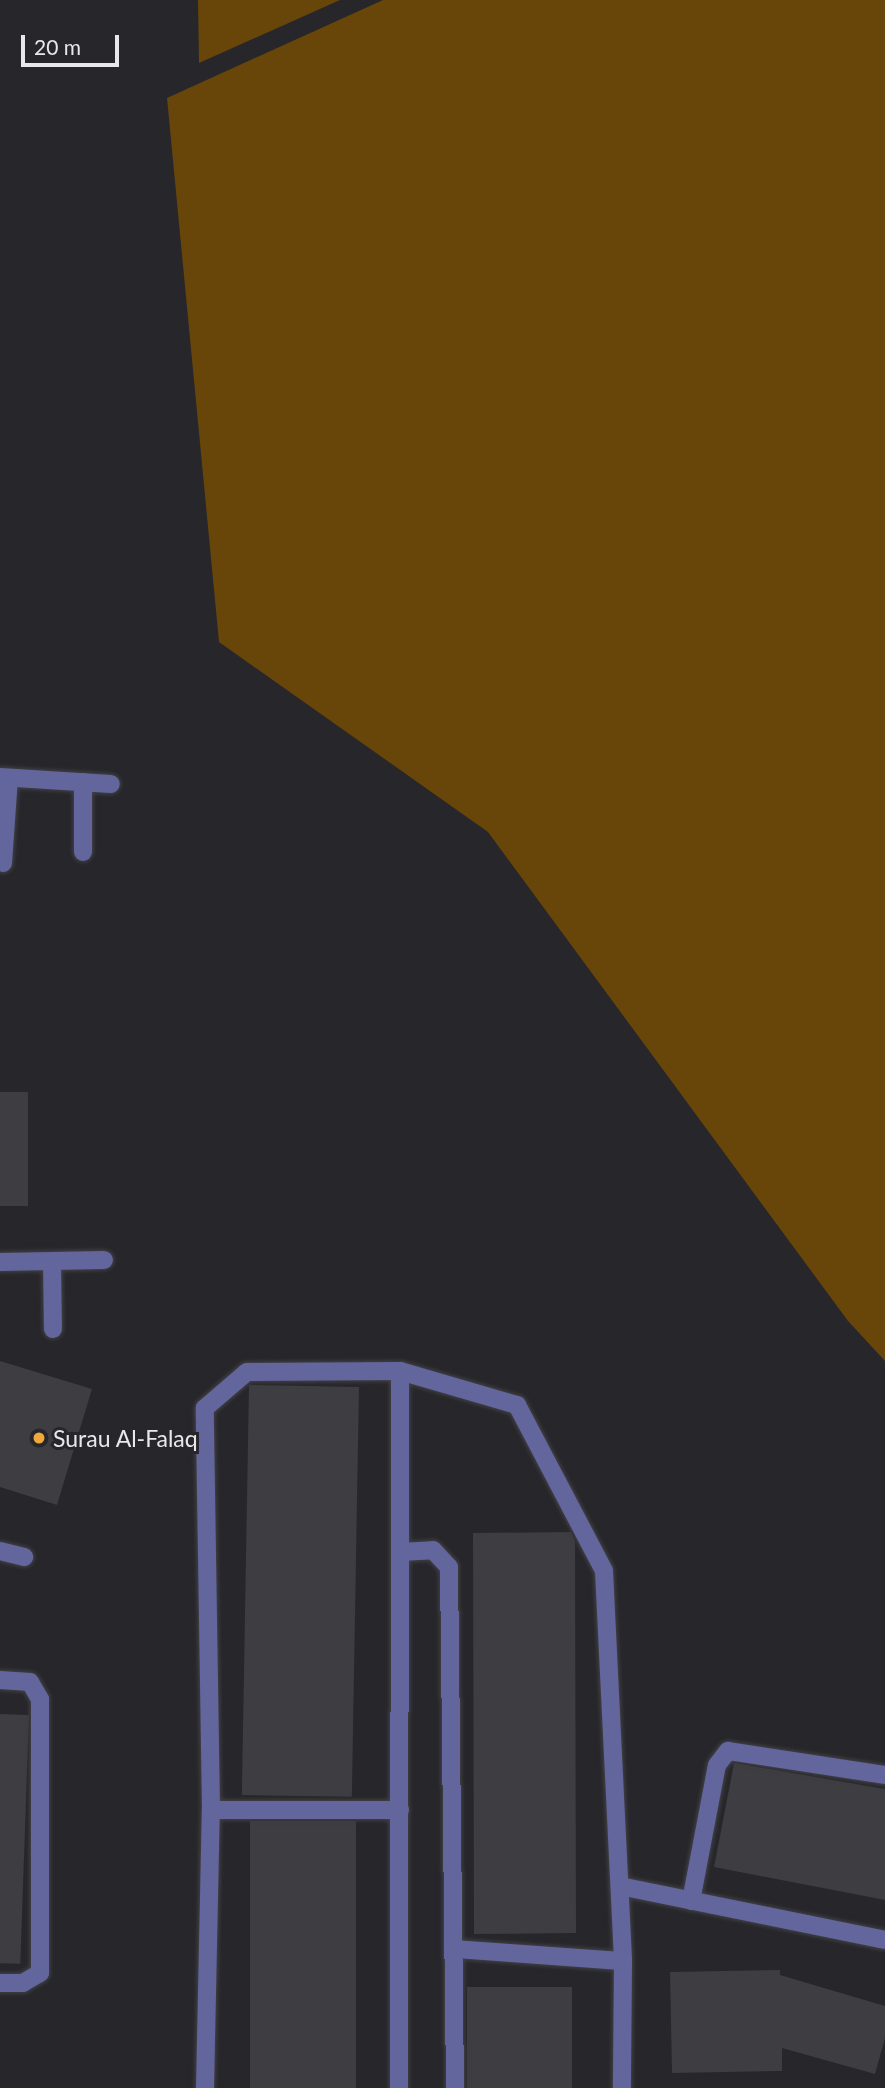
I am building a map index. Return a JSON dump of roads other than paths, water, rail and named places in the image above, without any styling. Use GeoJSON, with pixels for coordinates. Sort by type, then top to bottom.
{"type":"FeatureCollection","features":[{"type":"Feature","properties":{"kind":"lane"},"geometry":{"type":"LineString","coordinates":[[4,863],[4,777],[111,784]]}},
{"type":"Feature","properties":{"kind":"lane"},"geometry":{"type":"LineString","coordinates":[[83,782],[83,852]]}},
{"type":"Feature","properties":{"kind":"lane"},"geometry":{"type":"LineString","coordinates":[[0,1262],[104,1259]]}},
{"type":"Feature","properties":{"kind":"lane"},"geometry":{"type":"LineString","coordinates":[[52,1261],[53,1329]]}},
{"type":"Feature","properties":{"kind":"lane"},"geometry":{"type":"LineString","coordinates":[[399,2088],[400,1371]]}},
{"type":"Feature","properties":{"kind":"lane"},"geometry":{"type":"LineString","coordinates":[[205,2088],[211,1810],[205,1408],[247,1372],[400,1371],[517,1405],[604,1571],[623,1961],[622,2088]]}},
{"type":"Feature","properties":{"kind":"lane"},"geometry":{"type":"LineString","coordinates":[[400,1552],[433,1550],[449,1567],[455,2088]]}},
{"type":"Feature","properties":{"kind":"lane"},"geometry":{"type":"LineString","coordinates":[[0,1551],[24,1557]]}},
{"type":"Feature","properties":{"kind":"lane"},"geometry":{"type":"LineString","coordinates":[[0,1680],[30,1682],[40,1699],[40,1973],[23,1983],[0,1983]]}},
{"type":"Feature","properties":{"kind":"lane"},"geometry":{"type":"LineString","coordinates":[[691,1900],[718,1765],[728,1751],[885,1775]]}},
{"type":"Feature","properties":{"kind":"lane"},"geometry":{"type":"LineString","coordinates":[[211,1810],[400,1810]]}},
{"type":"Feature","properties":{"kind":"lane"},"geometry":{"type":"LineString","coordinates":[[620,1886],[885,1940]]}},
{"type":"Feature","properties":{"kind":"lane"},"geometry":{"type":"LineString","coordinates":[[454,1949],[623,1961]]}},
{"type":"Feature","properties":{"kind":"place","name":"Surau Al-Falaq"},"geometry":{"type":"Point","coordinates":[39,1438]}}]}
